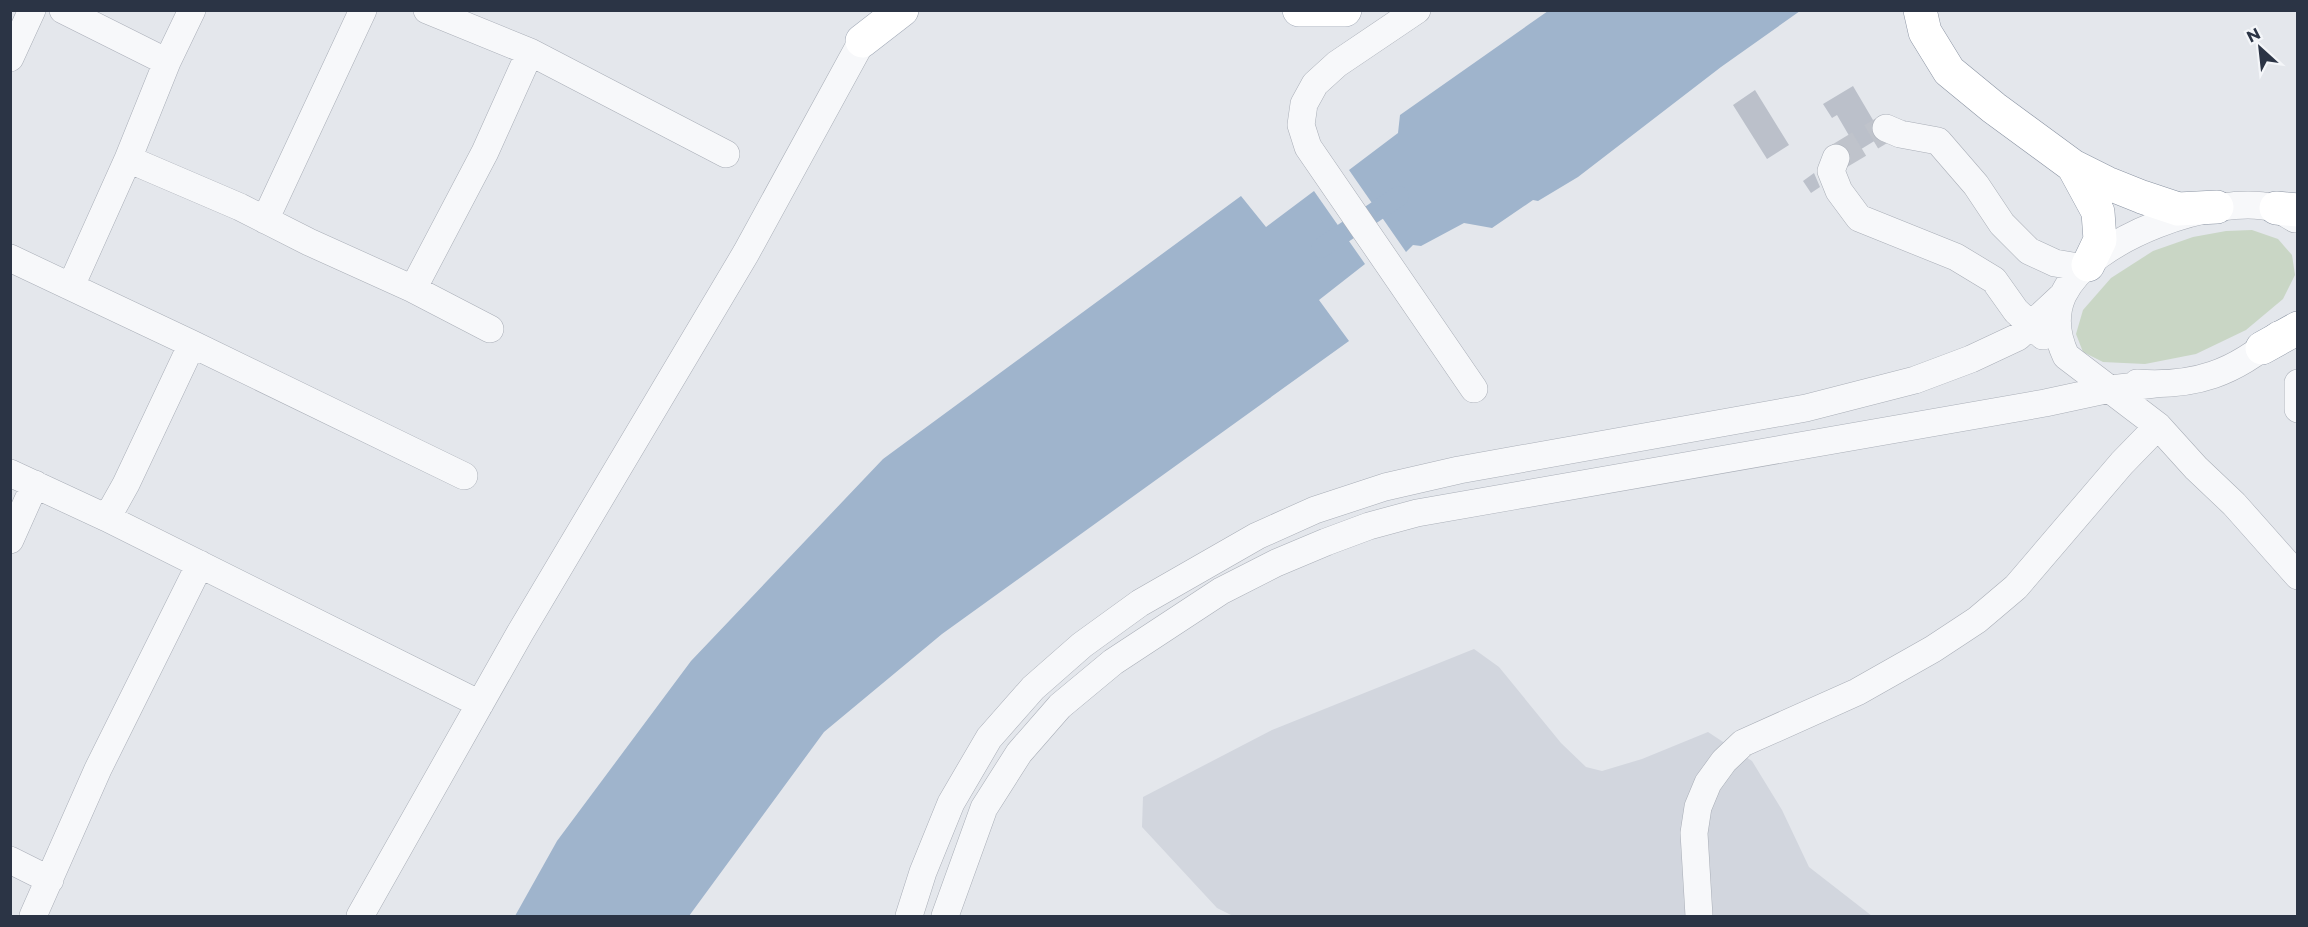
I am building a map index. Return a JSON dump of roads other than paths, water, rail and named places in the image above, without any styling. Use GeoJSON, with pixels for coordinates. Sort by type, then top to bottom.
{"type":"FeatureCollection","features":[{"type":"Feature","properties":{"kind":"main road"},"geometry":{"type":"LineString","coordinates":[[862,41],[879,10]]}},
{"type":"Feature","properties":{"kind":"main road"},"geometry":{"type":"LineString","coordinates":[[862,41],[902,10]]}},
{"type":"Feature","properties":{"kind":"main road"},"geometry":{"type":"LineString","coordinates":[[1299,10],[1345,10]]}},
{"type":"Feature","properties":{"kind":"main road"},"geometry":{"type":"LineString","coordinates":[[1920,10],[1925,32],[1949,71],[1994,108],[2073,166],[2142,197],[2178,209],[2217,207]]}},
{"type":"Feature","properties":{"kind":"main road"},"geometry":{"type":"LineString","coordinates":[[2073,166],[2098,212],[2100,240],[2086,267]]}},
{"type":"Feature","properties":{"kind":"main road"},"geometry":{"type":"LineString","coordinates":[[2262,348],[2298,328]]}},
{"type":"Feature","properties":{"kind":"street"},"geometry":{"type":"LineString","coordinates":[[10,58],[32,10]]}},
{"type":"Feature","properties":{"kind":"street"},"geometry":{"type":"LineString","coordinates":[[63,10],[167,62]]}},
{"type":"Feature","properties":{"kind":"street"},"geometry":{"type":"LineString","coordinates":[[71,286],[128,159],[167,62],[192,10]]}},
{"type":"Feature","properties":{"kind":"street"},"geometry":{"type":"LineString","coordinates":[[265,220],[363,10]]}},
{"type":"Feature","properties":{"kind":"street"},"geometry":{"type":"LineString","coordinates":[[427,10],[530,52],[726,154]]}},
{"type":"Feature","properties":{"kind":"street"},"geometry":{"type":"LineString","coordinates":[[1417,10],[1337,64],[1315,84],[1304,104],[1301,125],[1308,147],[1474,388]]}},
{"type":"Feature","properties":{"kind":"street"},"geometry":{"type":"LineString","coordinates":[[360,916],[480,704],[746,253],[862,41]]}},
{"type":"Feature","properties":{"kind":"street"},"geometry":{"type":"LineString","coordinates":[[413,289],[484,152],[530,52]]}},
{"type":"Feature","properties":{"kind":"street"},"geometry":{"type":"LineString","coordinates":[[1886,128],[1900,135],[1938,141],[1976,185],[2002,224],[2030,251],[2055,263],[2086,267]]}},
{"type":"Feature","properties":{"kind":"street"},"geometry":{"type":"LineString","coordinates":[[1836,158],[1831,171],[1839,191],[1859,218],[1956,257],[1994,280],[2016,311],[2031,325],[2076,364],[2158,426],[2196,468],[2234,504],[2298,576]]}},
{"type":"Feature","properties":{"kind":"street"},"geometry":{"type":"LineString","coordinates":[[128,159],[240,207],[413,289],[490,329]]}},
{"type":"Feature","properties":{"kind":"street"},"geometry":{"type":"LineString","coordinates":[[909,916],[923,872],[951,803],[990,738],[1034,688],[1082,645],[1140,603],[1257,536],[1315,510],[1384,487],[1459,470],[1806,408],[1915,381],[2018,337],[2063,295],[2076,276],[2086,267],[2127,239],[2162,222],[2217,207],[2256,206],[2290,213]]}},
{"type":"Feature","properties":{"kind":"street"},"geometry":{"type":"LineString","coordinates":[[10,258],[464,476]]}},
{"type":"Feature","properties":{"kind":"street"},"geometry":{"type":"LineString","coordinates":[[2063,295],[2059,307],[2058,332],[2076,364],[2119,380],[2155,384]]}},
{"type":"Feature","properties":{"kind":"street"},"geometry":{"type":"LineString","coordinates":[[945,916],[984,808],[1019,753],[1060,706],[1113,662],[1168,624],[1221,591],[1276,563],[1369,526],[1417,513],[2044,403],[2110,389],[2189,382],[2236,366],[2262,348],[2298,314]]}},
{"type":"Feature","properties":{"kind":"street"},"geometry":{"type":"LineString","coordinates":[[107,519],[192,344]]}},
{"type":"Feature","properties":{"kind":"street"},"geometry":{"type":"LineString","coordinates":[[2298,382],[2298,409]]}},
{"type":"Feature","properties":{"kind":"street"},"geometry":{"type":"LineString","coordinates":[[1699,916],[1694,833],[1698,807],[1708,783],[1724,761],[1743,743],[1857,692],[1933,649],[1977,620],[2016,587],[2122,463],[2158,426]]}},
{"type":"Feature","properties":{"kind":"street"},"geometry":{"type":"LineString","coordinates":[[10,473],[200,564],[480,704]]}},
{"type":"Feature","properties":{"kind":"street"},"geometry":{"type":"LineString","coordinates":[[10,540],[35,484]]}},
{"type":"Feature","properties":{"kind":"street"},"geometry":{"type":"LineString","coordinates":[[33,916],[98,769],[200,564]]}},
{"type":"Feature","properties":{"kind":"street"},"geometry":{"type":"LineString","coordinates":[[10,860],[50,880]]}},
{"type":"Feature","properties":{"kind":"water"},"geometry":{"type":"Polygon","coordinates":[[[1548,11],[1800,11],[1721,67],[1578,177],[1538,201],[1533,200],[1492,228],[1464,223],[1421,246],[1413,245],[1406,252],[1349,170],[1398,133],[1400,115],[1548,11]]]}},
{"type":"Feature","properties":{"kind":"water"},"geometry":{"type":"Polygon","coordinates":[[[1314,191],[1365,264],[1319,300],[1349,341],[942,634],[824,732],[689,916],[515,916],[557,841],[691,661],[883,459],[1241,196],[1266,227],[1314,191]]]}},
{"type":"Feature","properties":{"kind":"waterway"},"geometry":{"type":"LineString","coordinates":[[1321,248],[1399,196]]}},
{"type":"Feature","properties":{"kind":"tunnel"},"geometry":{"type":"LineString","coordinates":[[1836,158],[1886,128]]}}]}
